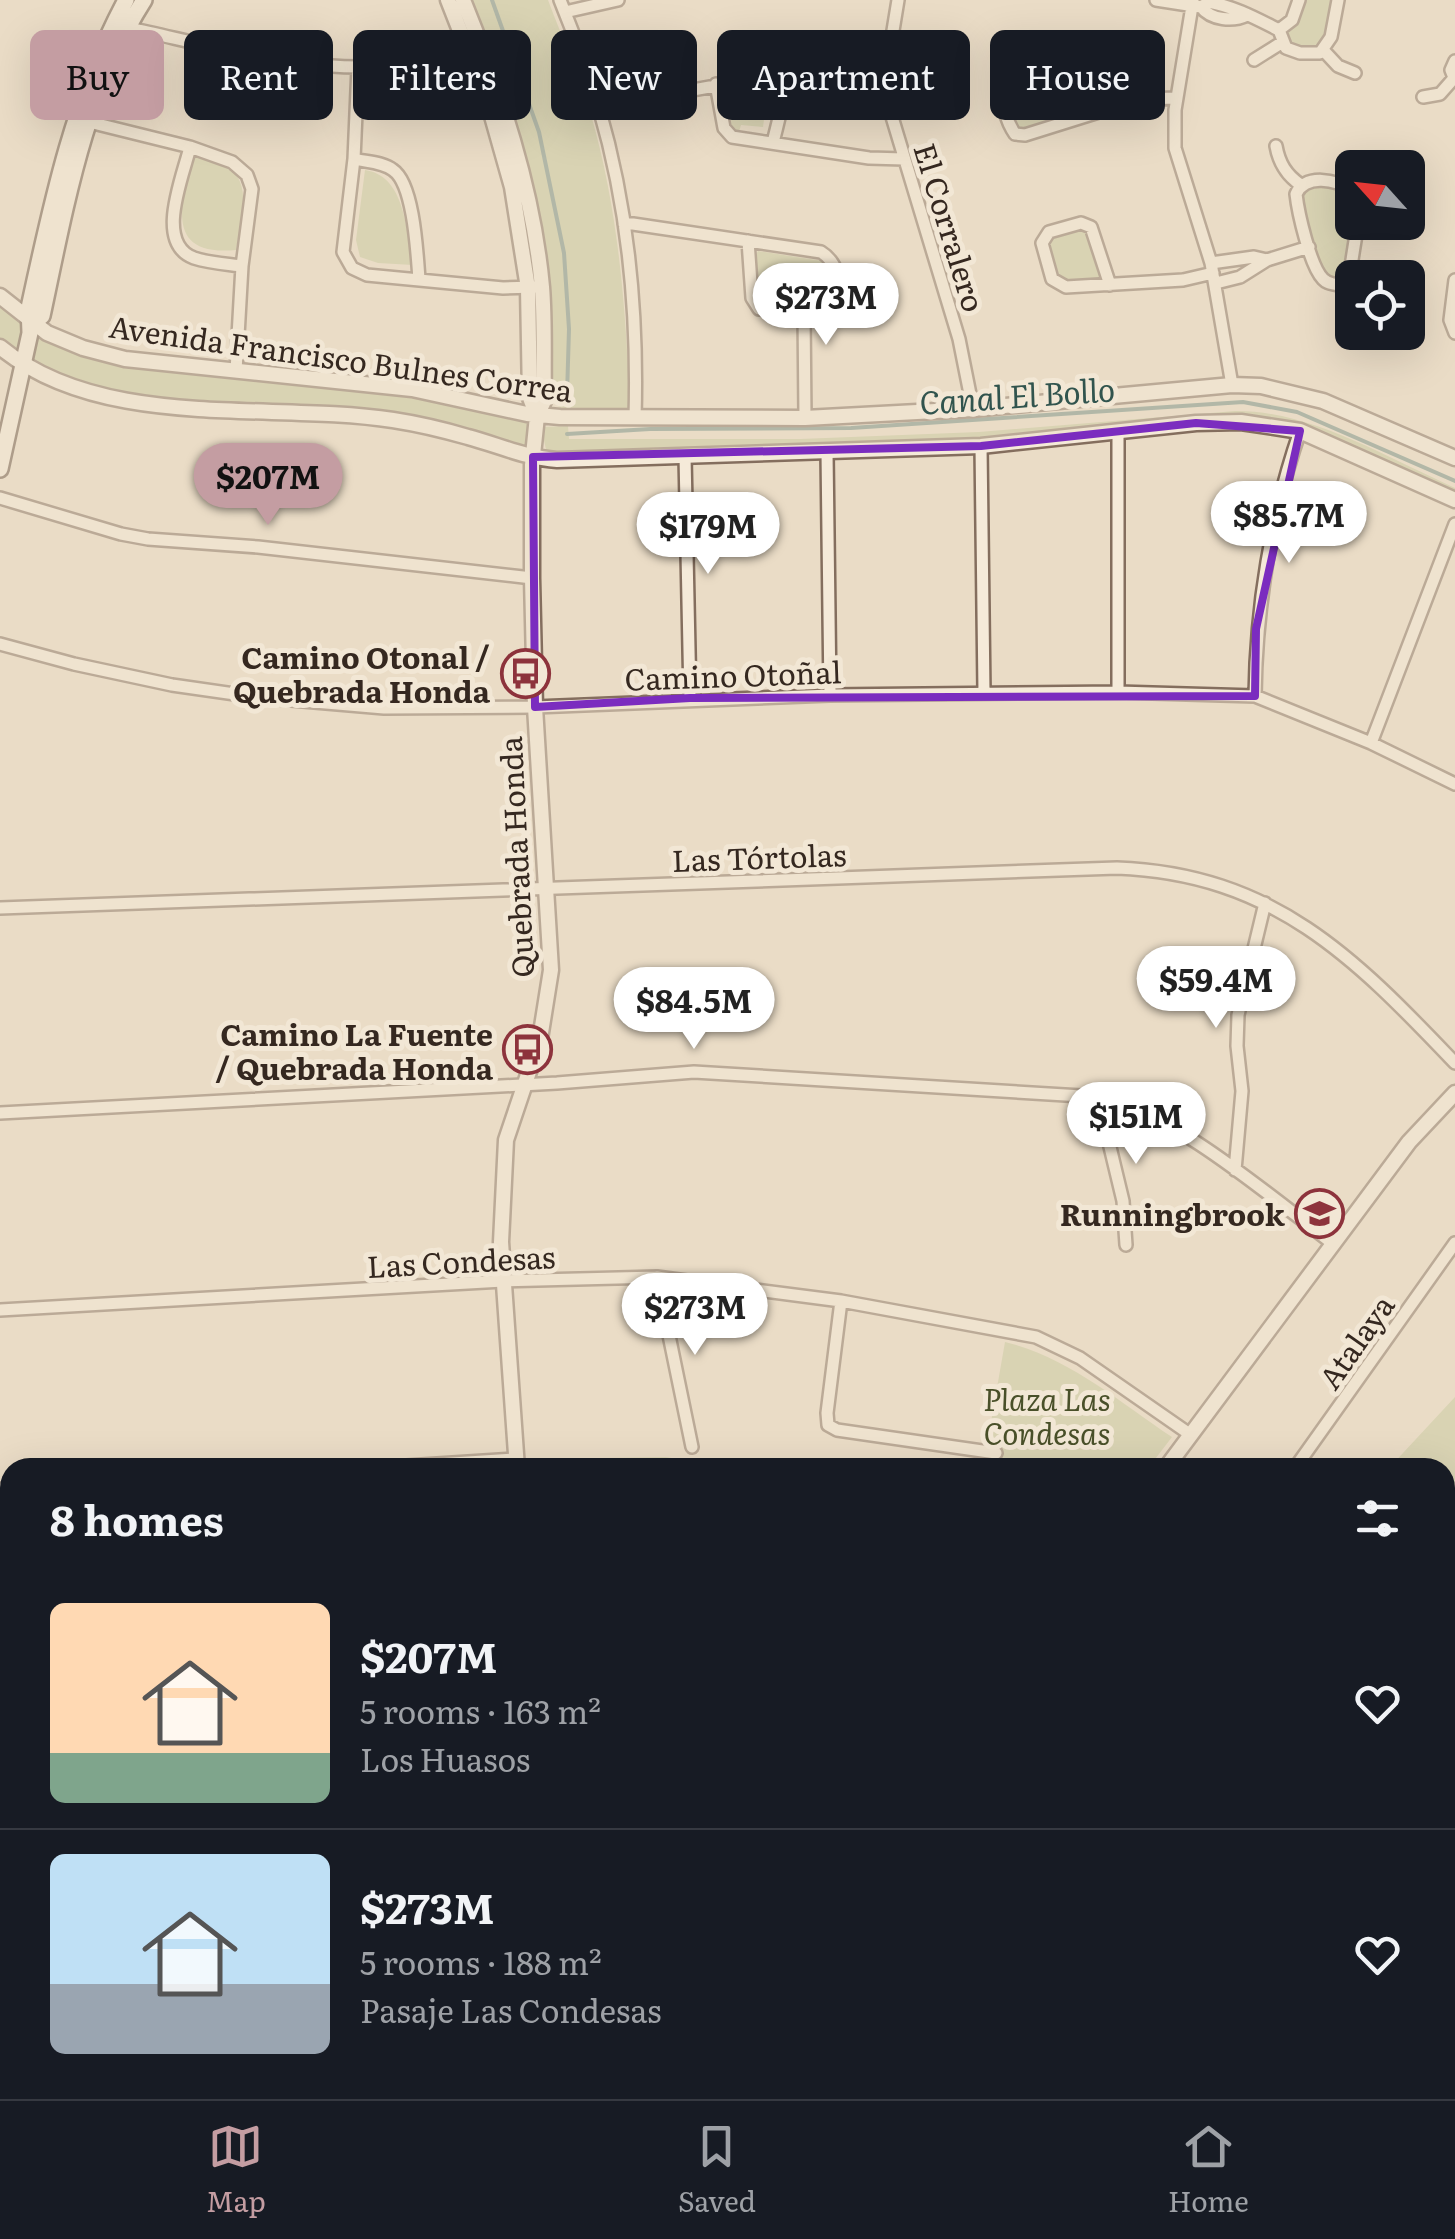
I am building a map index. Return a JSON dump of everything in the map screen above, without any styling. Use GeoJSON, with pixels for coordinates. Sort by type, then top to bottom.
{"type":"FeatureCollection","features":[{"type":"Feature","properties":{"kind":"main road"},"geometry":{"type":"LineString","coordinates":[[32,324],[42,316],[89,122],[129,28],[135,2]]}},
{"type":"Feature","properties":{"kind":"main road"},"geometry":{"type":"LineString","coordinates":[[0,468],[32,324],[29,308],[70,131],[92,68],[135,2]]}},
{"type":"Feature","properties":{"kind":"main road"},"geometry":{"type":"LineString","coordinates":[[70,131],[73,145],[68,171],[72,182]]}},
{"type":"Feature","properties":{"kind":"main road"},"geometry":{"type":"LineString","coordinates":[[55,192],[59,202],[55,227],[58,241]]}},
{"type":"Feature","properties":{"kind":"street"},"geometry":{"type":"LineString","coordinates":[[448,0],[464,30]]}},
{"type":"Feature","properties":{"kind":"street"},"geometry":{"type":"LineString","coordinates":[[463,0],[470,30]]}},
{"type":"Feature","properties":{"kind":"street"},"geometry":{"type":"LineString","coordinates":[[572,30],[563,6],[618,0]]}},
{"type":"Feature","properties":{"kind":"street","name":"El Corralero"},"geometry":{"type":"LineString","coordinates":[[898,0],[886,97],[954,322],[973,409]]}},
{"type":"Feature","properties":{"kind":"street"},"geometry":{"type":"LineString","coordinates":[[1156,0],[1196,4],[1206,14],[1237,20],[1247,16],[1279,30]]}},
{"type":"Feature","properties":{"kind":"street"},"geometry":{"type":"LineString","coordinates":[[1279,30],[1292,20],[1298,0]]}},
{"type":"Feature","properties":{"kind":"street"},"geometry":{"type":"LineString","coordinates":[[1324,51],[1338,0]]}},
{"type":"Feature","properties":{"kind":"street"},"geometry":{"type":"LineString","coordinates":[[1196,4],[1177,98],[1174,135],[1178,162],[1213,273],[1232,385]]}},
{"type":"Feature","properties":{"kind":"street"},"geometry":{"type":"LineString","coordinates":[[129,28],[313,66],[353,67]]}},
{"type":"Feature","properties":{"kind":"street"},"geometry":{"type":"LineString","coordinates":[[1279,30],[1281,43],[1291,51],[1324,51]]}},
{"type":"Feature","properties":{"kind":"street"},"geometry":{"type":"LineString","coordinates":[[1254,60],[1281,43]]}},
{"type":"Feature","properties":{"kind":"street"},"geometry":{"type":"LineString","coordinates":[[1324,51],[1338,66],[1355,73]]}},
{"type":"Feature","properties":{"kind":"street"},"geometry":{"type":"LineString","coordinates":[[1424,97],[1440,94],[1454,79],[1451,70],[1455,61]]}},
{"type":"Feature","properties":{"kind":"street"},"geometry":{"type":"LineString","coordinates":[[697,88],[767,76],[778,80],[782,90],[774,143]]}},
{"type":"Feature","properties":{"kind":"street"},"geometry":{"type":"LineString","coordinates":[[1015,78],[1060,85],[1092,94],[1101,110],[1025,135],[1015,134],[1006,111],[1004,86],[1015,78]]}},
{"type":"Feature","properties":{"kind":"street"},"geometry":{"type":"LineString","coordinates":[[716,84],[726,132],[735,138],[870,158],[904,159]]}},
{"type":"Feature","properties":{"kind":"street"},"geometry":{"type":"LineString","coordinates":[[1165,98],[1177,98]]}},
{"type":"Feature","properties":{"kind":"street"},"geometry":{"type":"LineString","coordinates":[[356,120],[343,252],[348,264],[362,274],[535,288]]}},
{"type":"Feature","properties":{"kind":"street","name":"Quebrada Honda"},"geometry":{"type":"LineString","coordinates":[[494,120],[535,288],[530,398],[537,416],[532,457],[535,707],[551,970],[540,1038],[512,1116],[504,1151],[503,1281],[517,1458]]}},
{"type":"Feature","properties":{"kind":"street"},"geometry":{"type":"LineString","coordinates":[[602,120],[624,224],[635,418]]}},
{"type":"Feature","properties":{"kind":"street"},"geometry":{"type":"LineString","coordinates":[[89,122],[190,147],[232,162],[250,182],[236,371]]}},
{"type":"Feature","properties":{"kind":"street"},"geometry":{"type":"LineString","coordinates":[[1276,146],[1278,160],[1291,178],[1301,184]]}},
{"type":"Feature","properties":{"kind":"street"},"geometry":{"type":"LineString","coordinates":[[190,147],[172,220],[174,238],[191,257],[242,266]]}},
{"type":"Feature","properties":{"kind":"street"},"geometry":{"type":"LineString","coordinates":[[354,159],[385,166],[402,179],[420,279]]}},
{"type":"Feature","properties":{"kind":"street"},"geometry":{"type":"LineString","coordinates":[[1335,184],[1312,180],[1301,184],[1296,194],[1319,275],[1335,284]]}},
{"type":"Feature","properties":{"kind":"street"},"geometry":{"type":"LineString","coordinates":[[1110,284],[1091,227],[1080,223],[1048,232],[1042,243],[1052,279],[1058,284],[1110,284],[1183,280],[1254,257],[1267,260]]}},
{"type":"Feature","properties":{"kind":"street"},"geometry":{"type":"LineString","coordinates":[[624,224],[814,250],[830,258],[842,290],[840,300],[828,310],[768,312],[756,307],[748,241]]}},
{"type":"Feature","properties":{"kind":"street"},"geometry":{"type":"LineString","coordinates":[[1213,273],[1240,276],[1267,260],[1309,247]]}},
{"type":"Feature","properties":{"kind":"street"},"geometry":{"type":"LineString","coordinates":[[1455,280],[1450,320],[1455,333]]}},
{"type":"Feature","properties":{"kind":"street","name":"Avenida Francisco Bulnes Correa"},"geometry":{"type":"LineString","coordinates":[[0,296],[32,324],[62,340],[105,354],[146,362],[412,389],[537,416],[805,418],[973,409],[1232,385],[1307,395],[1455,458]]}},
{"type":"Feature","properties":{"kind":"street"},"geometry":{"type":"LineString","coordinates":[[804,311],[805,418]]}},
{"type":"Feature","properties":{"kind":"street","name":"Avenida Francisco Bulnes Correa"},"geometry":{"type":"LineString","coordinates":[[0,347],[24,365],[76,387],[117,398],[391,420],[557,460],[981,446],[1242,422],[1300,432],[1455,500]]}},
{"type":"Feature","properties":{"kind":"street"},"geometry":{"type":"LineString","coordinates":[[1118,431],[1118,692]]}},
{"type":"Feature","properties":{"kind":"street"},"geometry":{"type":"LineString","coordinates":[[1255,696],[1256,629],[1286,479],[1300,432]]}},
{"type":"Feature","properties":{"kind":"street"},"geometry":{"type":"LineString","coordinates":[[981,446],[984,693]]}},
{"type":"Feature","properties":{"kind":"street"},"geometry":{"type":"LineString","coordinates":[[827,452],[830,695]]}},
{"type":"Feature","properties":{"kind":"street"},"geometry":{"type":"LineString","coordinates":[[685,456],[690,698]]}},
{"type":"Feature","properties":{"kind":"street"},"geometry":{"type":"LineString","coordinates":[[0,498],[148,539],[258,547],[532,578]]}},
{"type":"Feature","properties":{"kind":"street"},"geometry":{"type":"LineString","coordinates":[[1371,744],[1455,524]]}},
{"type":"Feature","properties":{"kind":"street","name":"Camino Otoñal"},"geometry":{"type":"LineString","coordinates":[[0,644],[123,676],[256,697],[384,708],[535,707],[830,695],[1118,692],[1255,696],[1455,784]]}},
{"type":"Feature","properties":{"kind":"street","name":"Las Tórtolas"},"geometry":{"type":"LineString","coordinates":[[0,908],[1117,868],[1188,876],[1266,903],[1324,938],[1455,1063]]}},
{"type":"Feature","properties":{"kind":"street"},"geometry":{"type":"LineString","coordinates":[[1235,1170],[1242,1091],[1238,1015],[1266,903]]}},
{"type":"Feature","properties":{"kind":"street"},"geometry":{"type":"LineString","coordinates":[[0,1112],[694,1072],[1098,1096],[1143,1110],[1235,1170],[1332,1243]]}},
{"type":"Feature","properties":{"kind":"street"},"geometry":{"type":"LineString","coordinates":[[1173,1458],[1409,1142],[1455,1093]]}},
{"type":"Feature","properties":{"kind":"street"},"geometry":{"type":"LineString","coordinates":[[1098,1096],[1123,1202],[1126,1244]]}},
{"type":"Feature","properties":{"kind":"street","name":"Atalaya"},"geometry":{"type":"LineString","coordinates":[[1302,1458],[1455,1243]]}},
{"type":"Feature","properties":{"kind":"street"},"geometry":{"type":"LineString","coordinates":[[657,1277],[692,1447]]}},
{"type":"Feature","properties":{"kind":"street","name":"Las Condesas"},"geometry":{"type":"LineString","coordinates":[[0,1310],[503,1281],[657,1277],[841,1301],[1036,1337],[1080,1358],[1191,1434]]}},
{"type":"Feature","properties":{"kind":"street"},"geometry":{"type":"LineString","coordinates":[[841,1301],[826,1413],[828,1425],[837,1430],[996,1453]]}},
{"type":"Feature","properties":{"kind":"highlighted area"},"geometry":{"type":"Polygon","coordinates":[[[1196,423],[1300,431],[1256,629],[1255,696],[690,698],[535,707],[533,457],[981,446],[1196,423]]]}},
{"type":"Feature","properties":{"kind":"green space"},"geometry":{"type":"Polygon","coordinates":[[[469,0],[548,0],[560,30],[551,30],[551,120],[592,120],[601,151],[615,225],[630,411],[563,411],[552,399],[544,267],[528,170],[515,120],[531,120],[531,30],[481,30],[469,0]]]}},
{"type":"Feature","properties":{"kind":"green space"},"geometry":{"type":"Polygon","coordinates":[[[1303,0],[1333,0],[1324,43],[1319,48],[1289,45],[1285,33],[1298,21],[1303,0]]]}},
{"type":"Feature","properties":{"kind":"green space"},"geometry":{"type":"Polygon","coordinates":[[[729,120],[764,120],[763,127],[741,125],[739,132],[729,120]]]}},
{"type":"Feature","properties":{"kind":"green space"},"geometry":{"type":"Polygon","coordinates":[[[1008,120],[1063,120],[1023,135],[1009,125],[1008,120]]]}},
{"type":"Feature","properties":{"kind":"green space"},"geometry":{"type":"Polygon","coordinates":[[[191,155],[224,165],[241,184],[243,205],[236,250],[213,250],[197,245],[187,236],[182,208],[191,155]]]}},
{"type":"Feature","properties":{"kind":"green space"},"geometry":{"type":"Polygon","coordinates":[[[365,170],[379,174],[396,194],[406,222],[413,265],[378,263],[360,257],[356,240],[365,170]]]}},
{"type":"Feature","properties":{"kind":"green space"},"geometry":{"type":"Polygon","coordinates":[[[1313,181],[1335,188],[1335,240],[1351,240],[1348,260],[1335,260],[1335,278],[1326,275],[1312,244],[1301,190],[1313,181]]]}},
{"type":"Feature","properties":{"kind":"green space"},"geometry":{"type":"Polygon","coordinates":[[[1088,227],[1108,280],[1059,280],[1049,243],[1055,230],[1088,227]]]}},
{"type":"Feature","properties":{"kind":"green space"},"geometry":{"type":"Polygon","coordinates":[[[758,251],[823,261],[834,285],[832,300],[825,305],[764,302],[754,277],[758,251]]]}},
{"type":"Feature","properties":{"kind":"green space"},"geometry":{"type":"Polygon","coordinates":[[[0,304],[51,342],[118,365],[380,389],[529,423],[525,451],[475,435],[117,394],[65,380],[0,339],[0,304]]]}},
{"type":"Feature","properties":{"kind":"green space"},"geometry":{"type":"Polygon","coordinates":[[[1235,411],[1291,418],[1348,438],[1455,488],[1455,498],[1354,450],[1242,420],[981,444],[547,454],[541,427],[568,426],[569,439],[800,439],[979,432],[1235,411]]]}},
{"type":"Feature","properties":{"kind":"green space","name":"Plaza Las Condesas"},"geometry":{"type":"Polygon","coordinates":[[[1005,1342],[1071,1369],[1172,1437],[1156,1458],[985,1458],[1005,1342]]]}},
{"type":"Feature","properties":{"kind":"green space"},"geometry":{"type":"Polygon","coordinates":[[[1455,1397],[1455,1458],[1398,1458],[1455,1397]]]}},
{"type":"Feature","properties":{"kind":"waterway"},"geometry":{"type":"LineString","coordinates":[[492,0],[539,132],[564,253],[569,329],[567,395]]}},
{"type":"Feature","properties":{"kind":"waterway","name":"Canal El Bollo"},"geometry":{"type":"LineString","coordinates":[[567,434],[650,429],[851,428],[1243,402],[1297,412],[1455,481]]}},
{"type":"Feature","properties":{"kind":"place","name":"Camino Otonal / Quebrada Honda"},"geometry":{"type":"Point","coordinates":[525,673]}},
{"type":"Feature","properties":{"kind":"place","name":"Camino La Fuente / Quebrada Honda"},"geometry":{"type":"Point","coordinates":[528,1050]}},
{"type":"Feature","properties":{"kind":"place","name":"Runningbrook"},"geometry":{"type":"Point","coordinates":[1320,1213]}}]}
